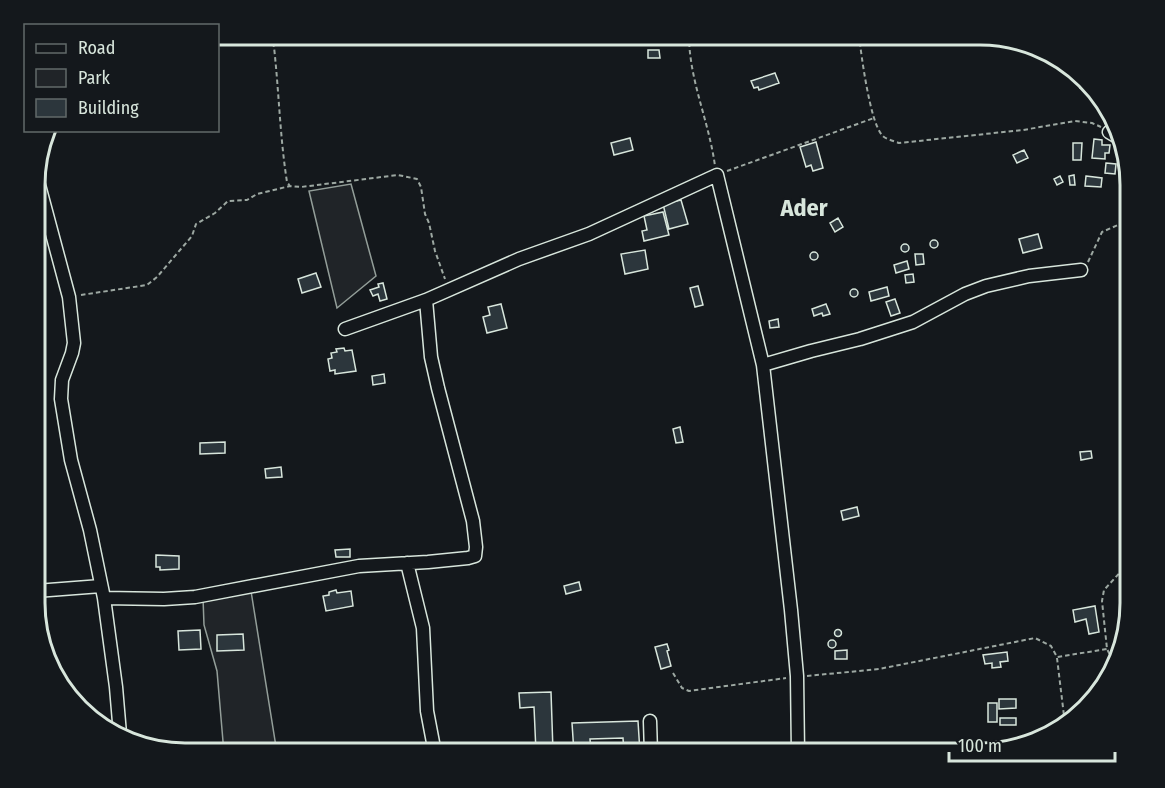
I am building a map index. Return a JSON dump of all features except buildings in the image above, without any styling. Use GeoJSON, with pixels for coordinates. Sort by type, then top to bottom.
{"type":"FeatureCollection","features":[{"type":"Feature","properties":{"kind":"street"},"geometry":{"type":"LineString","coordinates":[[345,329],[426,300],[519,259],[608,225],[717,175],[763,365],[792,610],[797,676],[798,743]]}},
{"type":"Feature","properties":{"kind":"street"},"geometry":{"type":"LineString","coordinates":[[45,207],[69,297],[74,343],[62,380],[61,399],[71,460],[90,530],[102,592],[119,726]]}},
{"type":"Feature","properties":{"kind":"street"},"geometry":{"type":"LineString","coordinates":[[763,365],[913,322],[965,294],[986,286],[1029,276],[1081,270]]}},
{"type":"Feature","properties":{"kind":"street"},"geometry":{"type":"LineString","coordinates":[[45,591],[102,592],[164,599],[195,597],[359,566],[475,556],[473,521],[431,357],[426,300]]}},
{"type":"Feature","properties":{"kind":"street"},"geometry":{"type":"LineString","coordinates":[[406,563],[423,628],[427,711],[433,743]]}},
{"type":"Feature","properties":{"kind":"street"},"geometry":{"type":"LineString","coordinates":[[650,721],[651,743]]}},
{"type":"Feature","properties":{"kind":"path"},"geometry":{"type":"LineString","coordinates":[[274,45],[282,149],[287,182],[290,186]]}},
{"type":"Feature","properties":{"kind":"path"},"geometry":{"type":"LineString","coordinates":[[689,45],[689,56],[717,175],[874,118]]}},
{"type":"Feature","properties":{"kind":"path"},"geometry":{"type":"LineString","coordinates":[[860,45],[874,118],[882,135],[899,143],[1023,130],[1075,121],[1092,123],[1110,133]]}},
{"type":"Feature","properties":{"kind":"path"},"geometry":{"type":"LineString","coordinates":[[69,297],[147,285],[157,277],[192,236],[196,224],[215,213],[228,201],[247,200],[257,194],[290,186],[301,187],[398,175],[417,179],[421,187],[425,214],[447,291]]}},
{"type":"Feature","properties":{"kind":"path"},"geometry":{"type":"LineString","coordinates":[[1081,270],[1090,260],[1102,232],[1120,225]]}},
{"type":"Feature","properties":{"kind":"path"},"geometry":{"type":"LineString","coordinates":[[1110,655],[1107,649],[1102,602],[1104,590],[1120,572]]}},
{"type":"Feature","properties":{"kind":"path"},"geometry":{"type":"LineString","coordinates":[[673,673],[682,688],[689,692],[797,676],[879,669],[1035,638],[1051,646],[1057,657],[1064,714]]}},
{"type":"Feature","properties":{"kind":"path"},"geometry":{"type":"LineString","coordinates":[[1057,657],[1107,649]]}},
{"type":"Feature","properties":{"kind":"green space"},"geometry":{"type":"Polygon","coordinates":[[[351,184],[376,276],[337,308],[309,191],[351,184]]]}},
{"type":"Feature","properties":{"kind":"green space"},"geometry":{"type":"Polygon","coordinates":[[[251,591],[275,743],[223,743],[217,671],[204,625],[203,598],[251,591]]]}},
{"type":"Feature","properties":{"kind":"district","name":"Ader"},"geometry":{"type":"Point","coordinates":[804,208]}}]}
